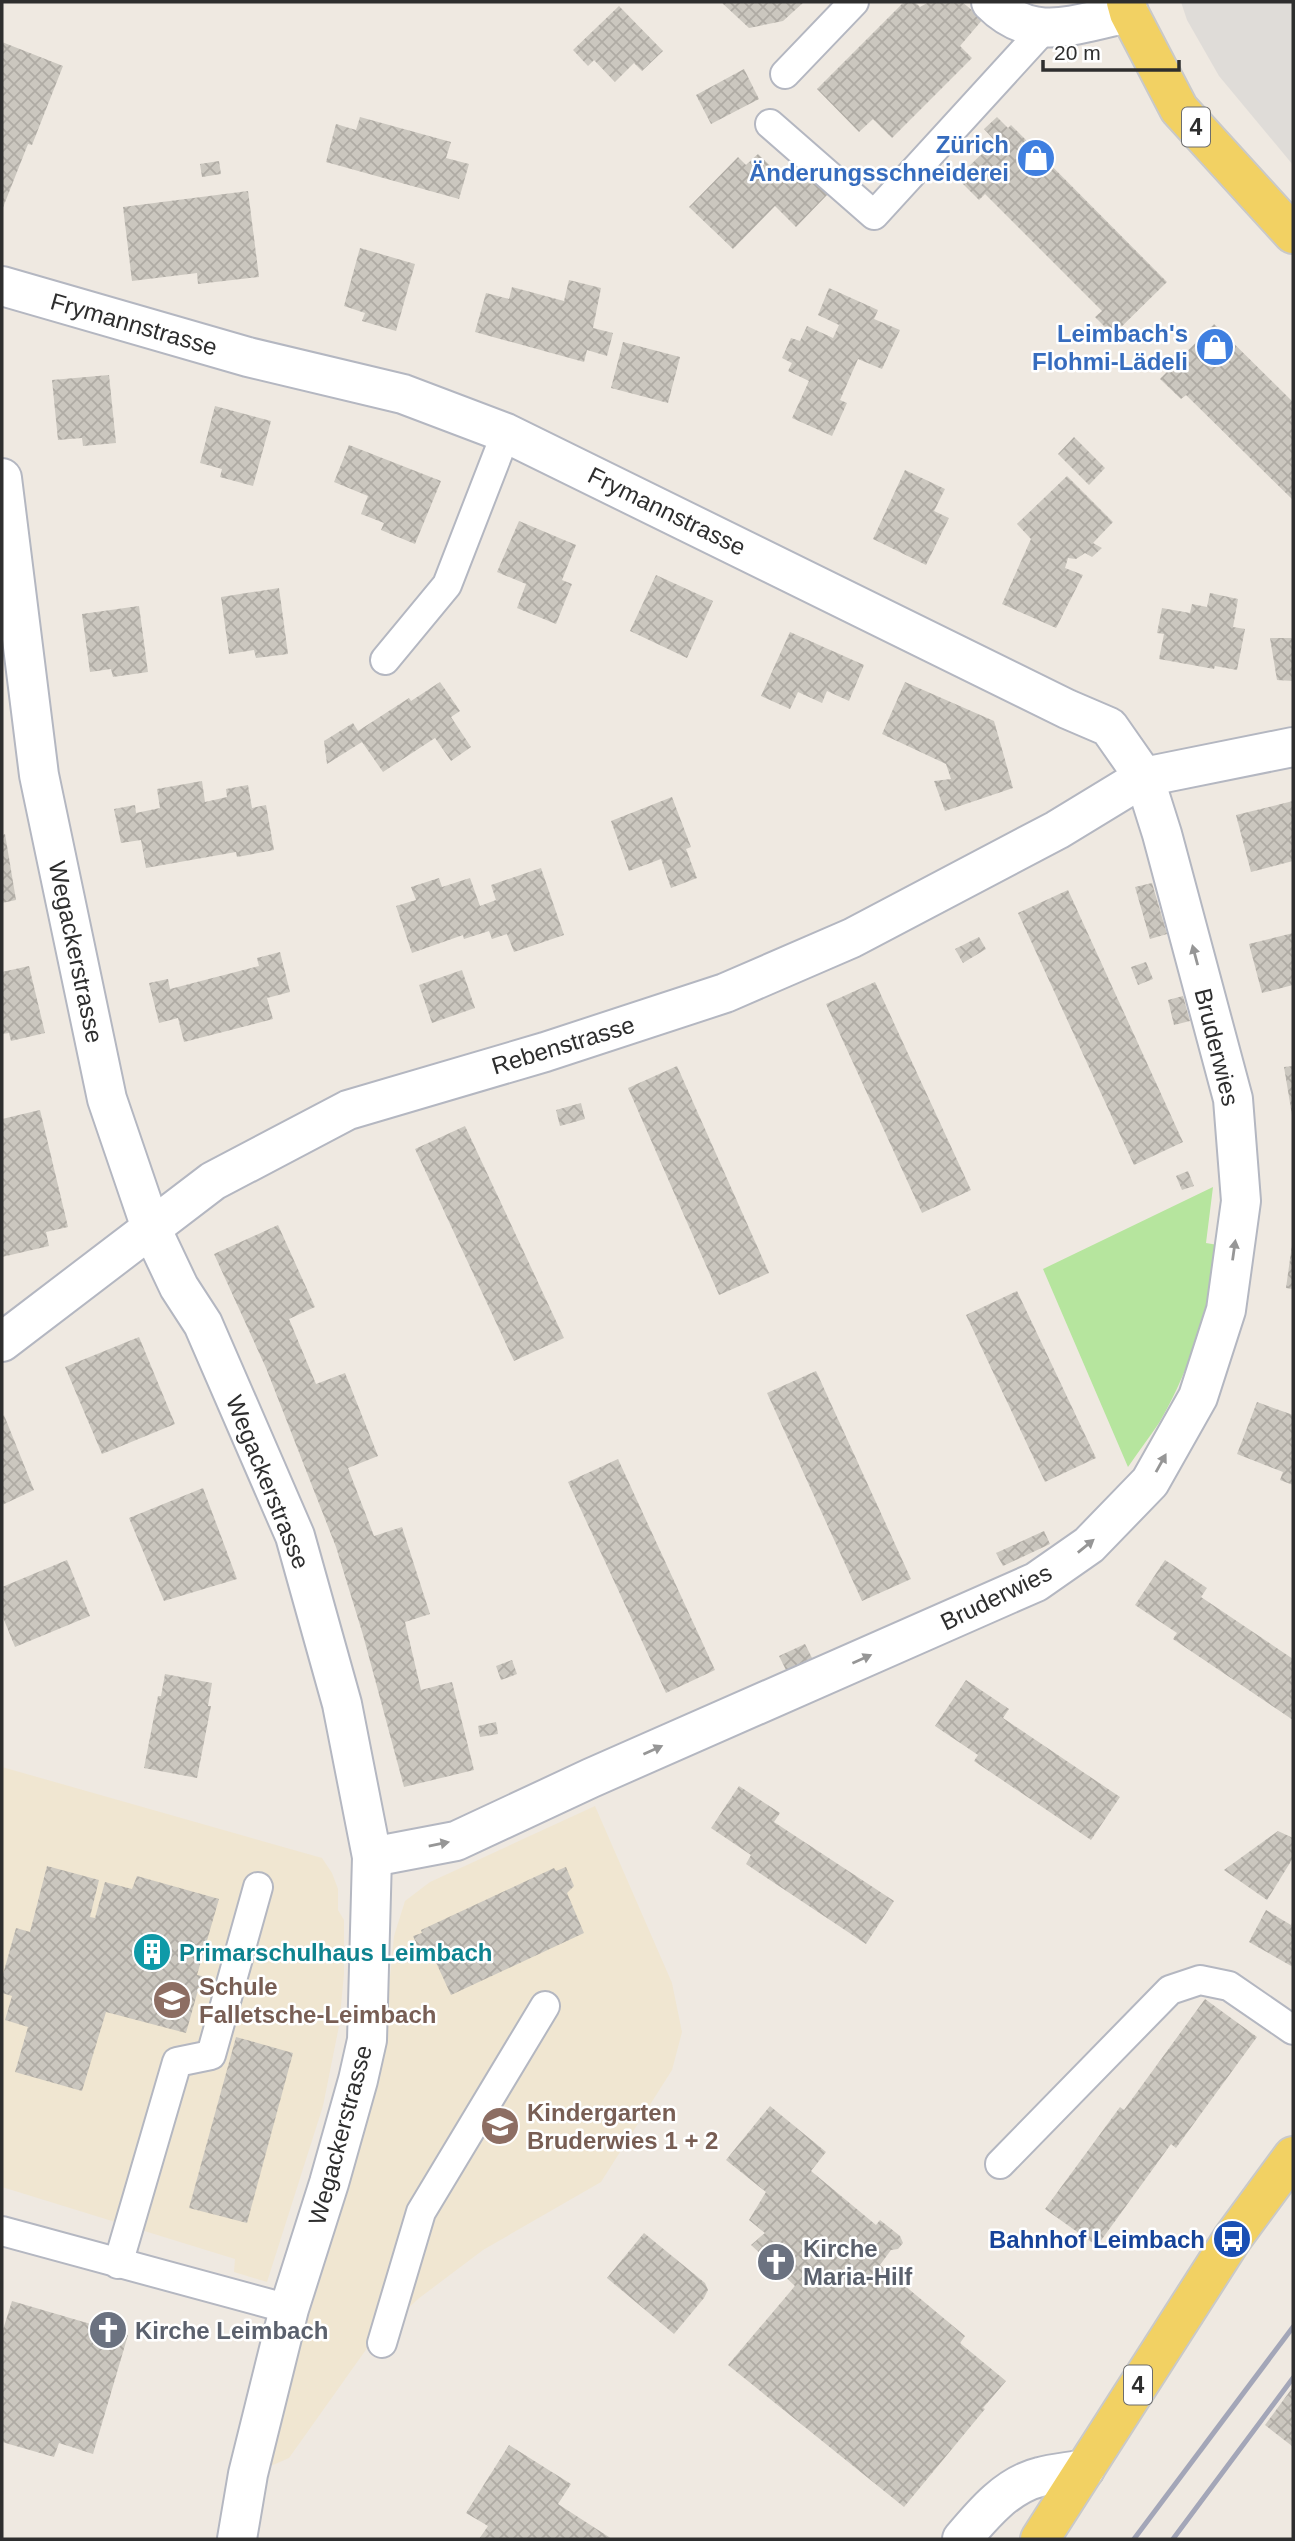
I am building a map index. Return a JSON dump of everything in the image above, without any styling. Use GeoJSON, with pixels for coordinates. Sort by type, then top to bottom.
{"type":"FeatureCollection","features":[{"type":"Feature","properties":{"kind":"main road","name":"4"},"geometry":{"type":"LineString","coordinates":[[1128,8],[1179,109],[1293,233]]}},
{"type":"Feature","properties":{"kind":"main road","name":"4"},"geometry":{"type":"LineString","coordinates":[[1040,2539],[1232,2239],[1293,2156]]}},
{"type":"Feature","properties":{"kind":"street"},"geometry":{"type":"LineString","coordinates":[[991,2],[1005,16],[1024,25],[1044,29],[1128,8]]}},
{"type":"Feature","properties":{"kind":"street","name":"Frymannstrasse"},"geometry":{"type":"LineString","coordinates":[[3,291],[248,357],[404,394],[506,432],[1067,709],[1109,727],[1144,777]]}},
{"type":"Feature","properties":{"kind":"street","name":"Wegackerstrasse"},"geometry":{"type":"LineString","coordinates":[[2,478],[39,775],[107,1099],[151,1228],[179,1287],[203,1324],[295,1536],[342,1704],[372,1857],[367,2040],[329,2183],[289,2309],[248,2474],[237,2539]]}},
{"type":"Feature","properties":{"kind":"street"},"geometry":{"type":"LineString","coordinates":[[1144,777],[1293,747]]}},
{"type":"Feature","properties":{"kind":"street","name":"Rebenstrasse"},"geometry":{"type":"LineString","coordinates":[[2,1342],[214,1181],[348,1110],[545,1052],[725,993],[852,938],[1057,831],[1144,777]]}},
{"type":"Feature","properties":{"kind":"street","name":"Bruderwies"},"geometry":{"type":"LineString","coordinates":[[372,1857],[456,1841],[591,1778],[1037,1582],[1089,1545],[1150,1482],[1198,1397],[1227,1310],[1241,1201],[1233,1099],[1162,834],[1144,777]]}},
{"type":"Feature","properties":{"kind":"street"},"geometry":{"type":"LineString","coordinates":[[962,2539],[986,2511],[1011,2490],[1038,2477],[1084,2469]]}},
{"type":"Feature","properties":{"kind":"lane"},"geometry":{"type":"LineString","coordinates":[[785,74],[853,2]]}},
{"type":"Feature","properties":{"kind":"lane"},"geometry":{"type":"LineString","coordinates":[[770,124],[874,215],[1044,29]]}},
{"type":"Feature","properties":{"kind":"lane"},"geometry":{"type":"LineString","coordinates":[[385,660],[447,585],[506,432]]}},
{"type":"Feature","properties":{"kind":"lane"},"geometry":{"type":"LineString","coordinates":[[118,2264],[177,2062],[211,2055],[258,1887]]}},
{"type":"Feature","properties":{"kind":"lane"},"geometry":{"type":"LineString","coordinates":[[1000,2164],[1170,1990],[1200,1980],[1228,1986],[1293,2030]]}},
{"type":"Feature","properties":{"kind":"lane"},"geometry":{"type":"LineString","coordinates":[[382,2343],[421,2212],[545,2006]]}},
{"type":"Feature","properties":{"kind":"lane"},"geometry":{"type":"LineString","coordinates":[[2,2231],[289,2309]]}},
{"type":"Feature","properties":{"kind":"shaded area"},"geometry":{"type":"Polygon","coordinates":[[[1181,2],[1293,2],[1293,165],[1219,76],[1187,20],[1181,2]]]}},
{"type":"Feature","properties":{"kind":"shaded area","name":"Schule Falletsche-Leimbach"},"geometry":{"type":"Polygon","coordinates":[[[2,1767],[322,1858],[332,1873],[338,1889],[338,1910],[344,1920],[344,1974],[339,2026],[323,2106],[267,2282],[234,2272],[235,2259],[2,2187],[2,1767]]]}},
{"type":"Feature","properties":{"kind":"shaded area","name":"Kindergarten Bruderwies 1 + 2"},"geometry":{"type":"Polygon","coordinates":[[[595,1806],[672,1983],[682,2032],[672,2070],[601,2182],[483,2250],[418,2299],[370,2344],[289,2458],[259,2471],[329,2252],[383,2049],[394,1936],[405,1901],[430,1882],[595,1806]]]}},
{"type":"Feature","properties":{"kind":"green space"},"geometry":{"type":"Polygon","coordinates":[[[1213,1187],[1206,1243],[1218,1245],[1211,1289],[1198,1337],[1170,1404],[1128,1467],[1043,1269],[1213,1187]]]}},
{"type":"Feature","properties":{"kind":"building"},"geometry":{"type":"Polygon","coordinates":[[[721,2],[804,2],[783,21],[749,28],[721,2]]]}},
{"type":"Feature","properties":{"kind":"building"},"geometry":{"type":"Polygon","coordinates":[[[904,2],[915,2],[920,7],[929,2],[962,2],[983,19],[960,46],[972,58],[892,138],[873,119],[859,132],[817,89],[904,2]]]}},
{"type":"Feature","properties":{"kind":"building"},"geometry":{"type":"Polygon","coordinates":[[[619,6],[663,51],[642,71],[634,63],[615,82],[594,60],[588,66],[573,50],[619,6]]]}},
{"type":"Feature","properties":{"kind":"building"},"geometry":{"type":"Polygon","coordinates":[[[2,42],[63,66],[32,145],[28,144],[2,210],[2,42]]]}},
{"type":"Feature","properties":{"kind":"building"},"geometry":{"type":"Polygon","coordinates":[[[744,69],[759,99],[711,124],[696,95],[744,69]]]}},
{"type":"Feature","properties":{"kind":"building"},"geometry":{"type":"Polygon","coordinates":[[[360,117],[451,142],[446,158],[469,164],[459,199],[326,162],[336,124],[356,130],[360,117]]]}},
{"type":"Feature","properties":{"kind":"building"},"geometry":{"type":"Polygon","coordinates":[[[997,117],[1008,128],[1011,125],[1167,282],[1113,335],[1095,317],[1102,311],[985,194],[979,200],[957,178],[995,141],[984,129],[997,117]]]}},
{"type":"Feature","properties":{"kind":"building"},"geometry":{"type":"Polygon","coordinates":[[[758,154],[787,182],[801,167],[828,194],[796,227],[775,206],[733,249],[689,207],[738,157],[746,165],[758,154]]]}},
{"type":"Feature","properties":{"kind":"building"},"geometry":{"type":"Polygon","coordinates":[[[219,161],[221,174],[202,177],[200,164],[219,161]]]}},
{"type":"Feature","properties":{"kind":"building"},"geometry":{"type":"Polygon","coordinates":[[[248,191],[259,277],[198,284],[197,273],[132,281],[123,207],[248,191]]]}},
{"type":"Feature","properties":{"kind":"building"},"geometry":{"type":"Polygon","coordinates":[[[360,248],[415,264],[396,331],[362,321],[365,313],[344,306],[360,248]]]}},
{"type":"Feature","properties":{"kind":"building"},"geometry":{"type":"Polygon","coordinates":[[[569,280],[601,288],[593,328],[613,333],[607,356],[587,350],[584,362],[475,332],[486,293],[509,299],[512,287],[564,301],[569,280]]]}},
{"type":"Feature","properties":{"kind":"building"},"geometry":{"type":"Polygon","coordinates":[[[829,288],[878,310],[874,319],[900,330],[882,369],[858,359],[840,400],[847,403],[832,436],[792,418],[809,381],[788,371],[792,363],[782,358],[791,338],[800,341],[807,326],[833,338],[839,325],[818,315],[829,288]]]}},
{"type":"Feature","properties":{"kind":"building"},"geometry":{"type":"Polygon","coordinates":[[[1214,324],[1293,402],[1293,500],[1186,395],[1181,399],[1160,379],[1214,324]]]}},
{"type":"Feature","properties":{"kind":"building"},"geometry":{"type":"Polygon","coordinates":[[[623,342],[680,357],[668,403],[611,388],[623,342]]]}},
{"type":"Feature","properties":{"kind":"building"},"geometry":{"type":"Polygon","coordinates":[[[109,375],[116,443],[83,446],[82,438],[58,440],[52,380],[109,375]]]}},
{"type":"Feature","properties":{"kind":"building"},"geometry":{"type":"Polygon","coordinates":[[[215,406],[271,421],[253,486],[220,477],[222,469],[200,463],[215,406]]]}},
{"type":"Feature","properties":{"kind":"building"},"geometry":{"type":"Polygon","coordinates":[[[1074,437],[1105,468],[1089,485],[1058,454],[1074,437]]]}},
{"type":"Feature","properties":{"kind":"building"},"geometry":{"type":"Polygon","coordinates":[[[349,445],[441,481],[415,544],[381,530],[384,523],[361,514],[368,496],[334,482],[349,445]]]}},
{"type":"Feature","properties":{"kind":"building"},"geometry":{"type":"Polygon","coordinates":[[[905,470],[945,489],[934,511],[949,518],[926,565],[873,539],[905,470]]]}},
{"type":"Feature","properties":{"kind":"building"},"geometry":{"type":"Polygon","coordinates":[[[1067,476],[1113,522],[1093,543],[1102,548],[1092,557],[1085,553],[1076,559],[1068,558],[1065,568],[1083,575],[1056,628],[1002,604],[1031,539],[1017,524],[1067,476]]]}},
{"type":"Feature","properties":{"kind":"building"},"geometry":{"type":"Polygon","coordinates":[[[519,521],[576,545],[562,580],[572,584],[556,624],[517,608],[526,584],[497,572],[519,521]]]}},
{"type":"Feature","properties":{"kind":"building"},"geometry":{"type":"Polygon","coordinates":[[[656,575],[713,601],[687,658],[630,631],[656,575]]]}},
{"type":"Feature","properties":{"kind":"building"},"geometry":{"type":"Polygon","coordinates":[[[279,588],[288,654],[256,658],[254,650],[229,654],[221,597],[279,588]]]}},
{"type":"Feature","properties":{"kind":"building"},"geometry":{"type":"Polygon","coordinates":[[[1210,593],[1238,599],[1233,627],[1245,629],[1237,670],[1215,666],[1214,669],[1159,659],[1164,634],[1157,633],[1162,608],[1190,613],[1192,604],[1207,607],[1210,593]]]}},
{"type":"Feature","properties":{"kind":"building"},"geometry":{"type":"Polygon","coordinates":[[[139,606],[148,672],[113,677],[111,669],[90,672],[82,614],[139,606]]]}},
{"type":"Feature","properties":{"kind":"building"},"geometry":{"type":"Polygon","coordinates":[[[790,632],[864,665],[849,701],[827,691],[822,703],[798,692],[790,709],[761,696],[790,632]]]}},
{"type":"Feature","properties":{"kind":"building"},"geometry":{"type":"Polygon","coordinates":[[[1270,638],[1293,638],[1293,681],[1277,680],[1270,638]]]}},
{"type":"Feature","properties":{"kind":"building"},"geometry":{"type":"Polygon","coordinates":[[[440,682],[460,711],[451,717],[471,747],[451,761],[435,738],[383,772],[362,742],[327,764],[324,741],[353,723],[358,731],[409,698],[411,701],[440,682]]]}},
{"type":"Feature","properties":{"kind":"building"},"geometry":{"type":"Polygon","coordinates":[[[905,682],[994,721],[1013,788],[945,811],[934,781],[951,779],[946,764],[882,734],[905,682]]]}},
{"type":"Feature","properties":{"kind":"building"},"geometry":{"type":"Polygon","coordinates":[[[202,781],[205,802],[227,797],[226,789],[248,785],[252,808],[266,805],[274,850],[237,857],[236,852],[146,868],[141,840],[121,843],[114,809],[135,805],[136,813],[160,808],[157,789],[202,781]]]}},
{"type":"Feature","properties":{"kind":"building"},"geometry":{"type":"Polygon","coordinates":[[[672,797],[691,847],[686,849],[697,878],[671,888],[661,859],[629,871],[611,821],[672,797]]]}},
{"type":"Feature","properties":{"kind":"building"},"geometry":{"type":"Polygon","coordinates":[[[1293,801],[1293,861],[1251,872],[1236,815],[1293,801]]]}},
{"type":"Feature","properties":{"kind":"building"},"geometry":{"type":"Polygon","coordinates":[[[5,834],[16,900],[2,903],[2,835],[5,834]]]}},
{"type":"Feature","properties":{"kind":"building"},"geometry":{"type":"Polygon","coordinates":[[[541,868],[564,935],[514,952],[507,934],[492,939],[489,931],[464,939],[463,935],[412,953],[396,906],[416,900],[411,887],[439,878],[442,887],[470,878],[480,906],[496,900],[491,885],[541,868]]]}},
{"type":"Feature","properties":{"kind":"building"},"geometry":{"type":"Polygon","coordinates":[[[1152,883],[1167,934],[1150,939],[1135,887],[1152,883]]]}},
{"type":"Feature","properties":{"kind":"building"},"geometry":{"type":"Polygon","coordinates":[[[1068,890],[1183,1142],[1134,1165],[1018,913],[1068,890]]]}},
{"type":"Feature","properties":{"kind":"building"},"geometry":{"type":"Polygon","coordinates":[[[1293,933],[1293,985],[1262,993],[1249,944],[1293,933]]]}},
{"type":"Feature","properties":{"kind":"building"},"geometry":{"type":"Polygon","coordinates":[[[979,937],[986,949],[963,963],[955,949],[979,937]]]}},
{"type":"Feature","properties":{"kind":"building"},"geometry":{"type":"Polygon","coordinates":[[[280,952],[290,992],[267,998],[273,1019],[184,1042],[178,1018],[159,1023],[149,983],[168,979],[170,989],[259,966],[257,958],[280,952]]]}},
{"type":"Feature","properties":{"kind":"building"},"geometry":{"type":"Polygon","coordinates":[[[1146,962],[1153,979],[1138,985],[1131,967],[1146,962]]]}},
{"type":"Feature","properties":{"kind":"building"},"geometry":{"type":"Polygon","coordinates":[[[29,966],[45,1033],[11,1041],[9,1033],[2,1034],[2,972],[29,966]]]}},
{"type":"Feature","properties":{"kind":"building"},"geometry":{"type":"Polygon","coordinates":[[[462,970],[475,1008],[432,1023],[419,985],[462,970]]]}},
{"type":"Feature","properties":{"kind":"building"},"geometry":{"type":"Polygon","coordinates":[[[875,982],[971,1190],[922,1213],[826,1004],[875,982]]]}},
{"type":"Feature","properties":{"kind":"building"},"geometry":{"type":"Polygon","coordinates":[[[1183,996],[1190,1021],[1174,1025],[1168,1000],[1183,996]]]}},
{"type":"Feature","properties":{"kind":"building"},"geometry":{"type":"Polygon","coordinates":[[[677,1066],[769,1273],[719,1295],[628,1088],[677,1066]]]}},
{"type":"Feature","properties":{"kind":"building"},"geometry":{"type":"Polygon","coordinates":[[[1293,1066],[1293,1115],[1292,1115],[1284,1067],[1293,1066]]]}},
{"type":"Feature","properties":{"kind":"building"},"geometry":{"type":"Polygon","coordinates":[[[581,1103],[585,1119],[560,1126],[556,1110],[581,1103]]]}},
{"type":"Feature","properties":{"kind":"building"},"geometry":{"type":"Polygon","coordinates":[[[40,1110],[68,1227],[46,1232],[49,1246],[2,1257],[2,1119],[40,1110]]]}},
{"type":"Feature","properties":{"kind":"building"},"geometry":{"type":"Polygon","coordinates":[[[465,1126],[564,1338],[514,1361],[415,1149],[465,1126]]]}},
{"type":"Feature","properties":{"kind":"building"},"geometry":{"type":"Polygon","coordinates":[[[1188,1171],[1194,1186],[1182,1190],[1176,1176],[1188,1171]]]}},
{"type":"Feature","properties":{"kind":"building"},"geometry":{"type":"Polygon","coordinates":[[[278,1225],[315,1307],[289,1319],[316,1384],[345,1373],[378,1456],[348,1468],[374,1536],[402,1527],[430,1614],[405,1622],[421,1690],[452,1682],[474,1770],[404,1787],[336,1547],[266,1368],[214,1254],[278,1225]]]}},
{"type":"Feature","properties":{"kind":"building"},"geometry":{"type":"Polygon","coordinates":[[[1293,1245],[1293,1289],[1286,1288],[1293,1245]]]}},
{"type":"Feature","properties":{"kind":"building"},"geometry":{"type":"Polygon","coordinates":[[[1017,1291],[1096,1458],[1045,1482],[966,1315],[1017,1291]]]}},
{"type":"Feature","properties":{"kind":"building"},"geometry":{"type":"Polygon","coordinates":[[[139,1337],[175,1424],[102,1454],[65,1367],[139,1337]]]}},
{"type":"Feature","properties":{"kind":"building"},"geometry":{"type":"Polygon","coordinates":[[[816,1371],[911,1579],[862,1601],[767,1393],[816,1371]]]}},
{"type":"Feature","properties":{"kind":"building"},"geometry":{"type":"Polygon","coordinates":[[[1257,1402],[1293,1415],[1293,1485],[1280,1480],[1283,1472],[1237,1454],[1257,1402]]]}},
{"type":"Feature","properties":{"kind":"building"},"geometry":{"type":"Polygon","coordinates":[[[4,1415],[34,1490],[2,1505],[2,1417],[4,1415]]]}},
{"type":"Feature","properties":{"kind":"building"},"geometry":{"type":"Polygon","coordinates":[[[618,1459],[715,1670],[666,1693],[568,1482],[618,1459]]]}},
{"type":"Feature","properties":{"kind":"building"},"geometry":{"type":"Polygon","coordinates":[[[203,1488],[237,1579],[164,1601],[129,1518],[203,1488]]]}},
{"type":"Feature","properties":{"kind":"building"},"geometry":{"type":"Polygon","coordinates":[[[1044,1531],[1050,1544],[1003,1566],[996,1553],[1044,1531]]]}},
{"type":"Feature","properties":{"kind":"building"},"geometry":{"type":"Polygon","coordinates":[[[67,1560],[90,1616],[15,1647],[2,1615],[2,1587],[67,1560]]]}},
{"type":"Feature","properties":{"kind":"building"},"geometry":{"type":"Polygon","coordinates":[[[1165,1560],[1207,1588],[1201,1597],[1293,1659],[1293,1720],[1173,1639],[1177,1633],[1135,1605],[1165,1560]]]}},
{"type":"Feature","properties":{"kind":"building"},"geometry":{"type":"Polygon","coordinates":[[[805,1644],[812,1658],[786,1670],[779,1656],[805,1644]]]}},
{"type":"Feature","properties":{"kind":"building"},"geometry":{"type":"Polygon","coordinates":[[[512,1660],[517,1674],[501,1680],[496,1666],[512,1660]]]}},
{"type":"Feature","properties":{"kind":"building"},"geometry":{"type":"Polygon","coordinates":[[[165,1674],[212,1683],[208,1706],[211,1706],[197,1778],[144,1768],[165,1674]]]}},
{"type":"Feature","properties":{"kind":"building"},"geometry":{"type":"Polygon","coordinates":[[[966,1680],[1009,1709],[1003,1718],[1120,1797],[1091,1840],[974,1761],[978,1755],[935,1726],[966,1680]]]}},
{"type":"Feature","properties":{"kind":"building"},"geometry":{"type":"Polygon","coordinates":[[[496,1722],[498,1734],[480,1737],[478,1726],[496,1722]]]}},
{"type":"Feature","properties":{"kind":"building"},"geometry":{"type":"Polygon","coordinates":[[[739,1786],[780,1813],[774,1822],[894,1901],[866,1944],[746,1864],[751,1855],[711,1828],[739,1786]]]}},
{"type":"Feature","properties":{"kind":"building"},"geometry":{"type":"Polygon","coordinates":[[[1278,1831],[1293,1838],[1293,1858],[1267,1900],[1224,1870],[1278,1831]]]}},
{"type":"Feature","properties":{"kind":"building"},"geometry":{"type":"Polygon","coordinates":[[[47,1866],[99,1880],[90,1917],[95,1918],[105,1882],[132,1889],[137,1876],[219,1899],[197,1975],[202,1976],[186,2033],[106,2012],[82,2091],[15,2072],[28,2027],[5,2020],[12,1996],[2,1993],[2,1978],[16,1928],[30,1932],[47,1866]]]}},
{"type":"Feature","properties":{"kind":"building"},"geometry":{"type":"Polygon","coordinates":[[[566,1867],[574,1886],[567,1893],[584,1933],[451,1995],[433,1956],[422,1956],[413,1936],[554,1868],[556,1871],[566,1867]]]}},
{"type":"Feature","properties":{"kind":"building"},"geometry":{"type":"Polygon","coordinates":[[[1266,1910],[1291,1925],[1293,1920],[1293,1967],[1249,1942],[1266,1910]]]}},
{"type":"Feature","properties":{"kind":"building"},"geometry":{"type":"Polygon","coordinates":[[[1205,1999],[1257,2037],[1176,2148],[1171,2144],[1097,2246],[1045,2209],[1120,2107],[1124,2110],[1205,1999]]]}},
{"type":"Feature","properties":{"kind":"building"},"geometry":{"type":"Polygon","coordinates":[[[236,2037],[293,2053],[247,2223],[189,2208],[236,2037]]]}},
{"type":"Feature","properties":{"kind":"building"},"geometry":{"type":"Polygon","coordinates":[[[770,2106],[826,2152],[811,2171],[876,2225],[880,2220],[900,2236],[903,2243],[898,2249],[891,2250],[880,2265],[965,2336],[960,2343],[1006,2381],[904,2507],[728,2365],[795,2286],[751,2245],[765,2233],[749,2220],[766,2192],[726,2160],[770,2106]]]}},
{"type":"Feature","properties":{"kind":"building"},"geometry":{"type":"Polygon","coordinates":[[[644,2233],[705,2283],[708,2290],[674,2334],[607,2278],[644,2233]]]}},
{"type":"Feature","properties":{"kind":"building"},"geometry":{"type":"Polygon","coordinates":[[[12,2301],[128,2335],[93,2454],[59,2443],[54,2457],[2,2442],[2,2333],[12,2301]]]}},
{"type":"Feature","properties":{"kind":"building"},"geometry":{"type":"Polygon","coordinates":[[[1293,2387],[1293,2444],[1292,2446],[1265,2425],[1293,2387]]]}},
{"type":"Feature","properties":{"kind":"building"},"geometry":{"type":"Polygon","coordinates":[[[509,2445],[571,2484],[558,2504],[612,2539],[479,2539],[488,2526],[466,2513],[509,2445]]]}},
{"type":"Feature","properties":{"kind":"railway"},"geometry":{"type":"LineString","coordinates":[[1134,2539],[1293,2327]]}},
{"type":"Feature","properties":{"kind":"railway"},"geometry":{"type":"LineString","coordinates":[[1173,2539],[1293,2378]]}},
{"type":"Feature","properties":{"kind":"place","name":"Zürich Änderungsschneiderei"},"geometry":{"type":"Point","coordinates":[1036,158]}},
{"type":"Feature","properties":{"kind":"place","name":"Leimbach's Flohmi-Lädeli"},"geometry":{"type":"Point","coordinates":[1215,347]}},
{"type":"Feature","properties":{"kind":"place","name":"Primarschulhaus Leimbach"},"geometry":{"type":"Point","coordinates":[152,1952]}},
{"type":"Feature","properties":{"kind":"place","name":"Schule Falletsche-Leimbach"},"geometry":{"type":"Point","coordinates":[172,2000]}},
{"type":"Feature","properties":{"kind":"place","name":"Kindergarten Bruderwies 1 + 2"},"geometry":{"type":"Point","coordinates":[500,2126]}},
{"type":"Feature","properties":{"kind":"place","name":"Bahnhof Leimbach"},"geometry":{"type":"Point","coordinates":[1232,2239]}},
{"type":"Feature","properties":{"kind":"place","name":"Kirche Maria-Hilf"},"geometry":{"type":"Point","coordinates":[776,2262]}},
{"type":"Feature","properties":{"kind":"place","name":"Kirche Leimbach"},"geometry":{"type":"Point","coordinates":[108,2330]}}]}
